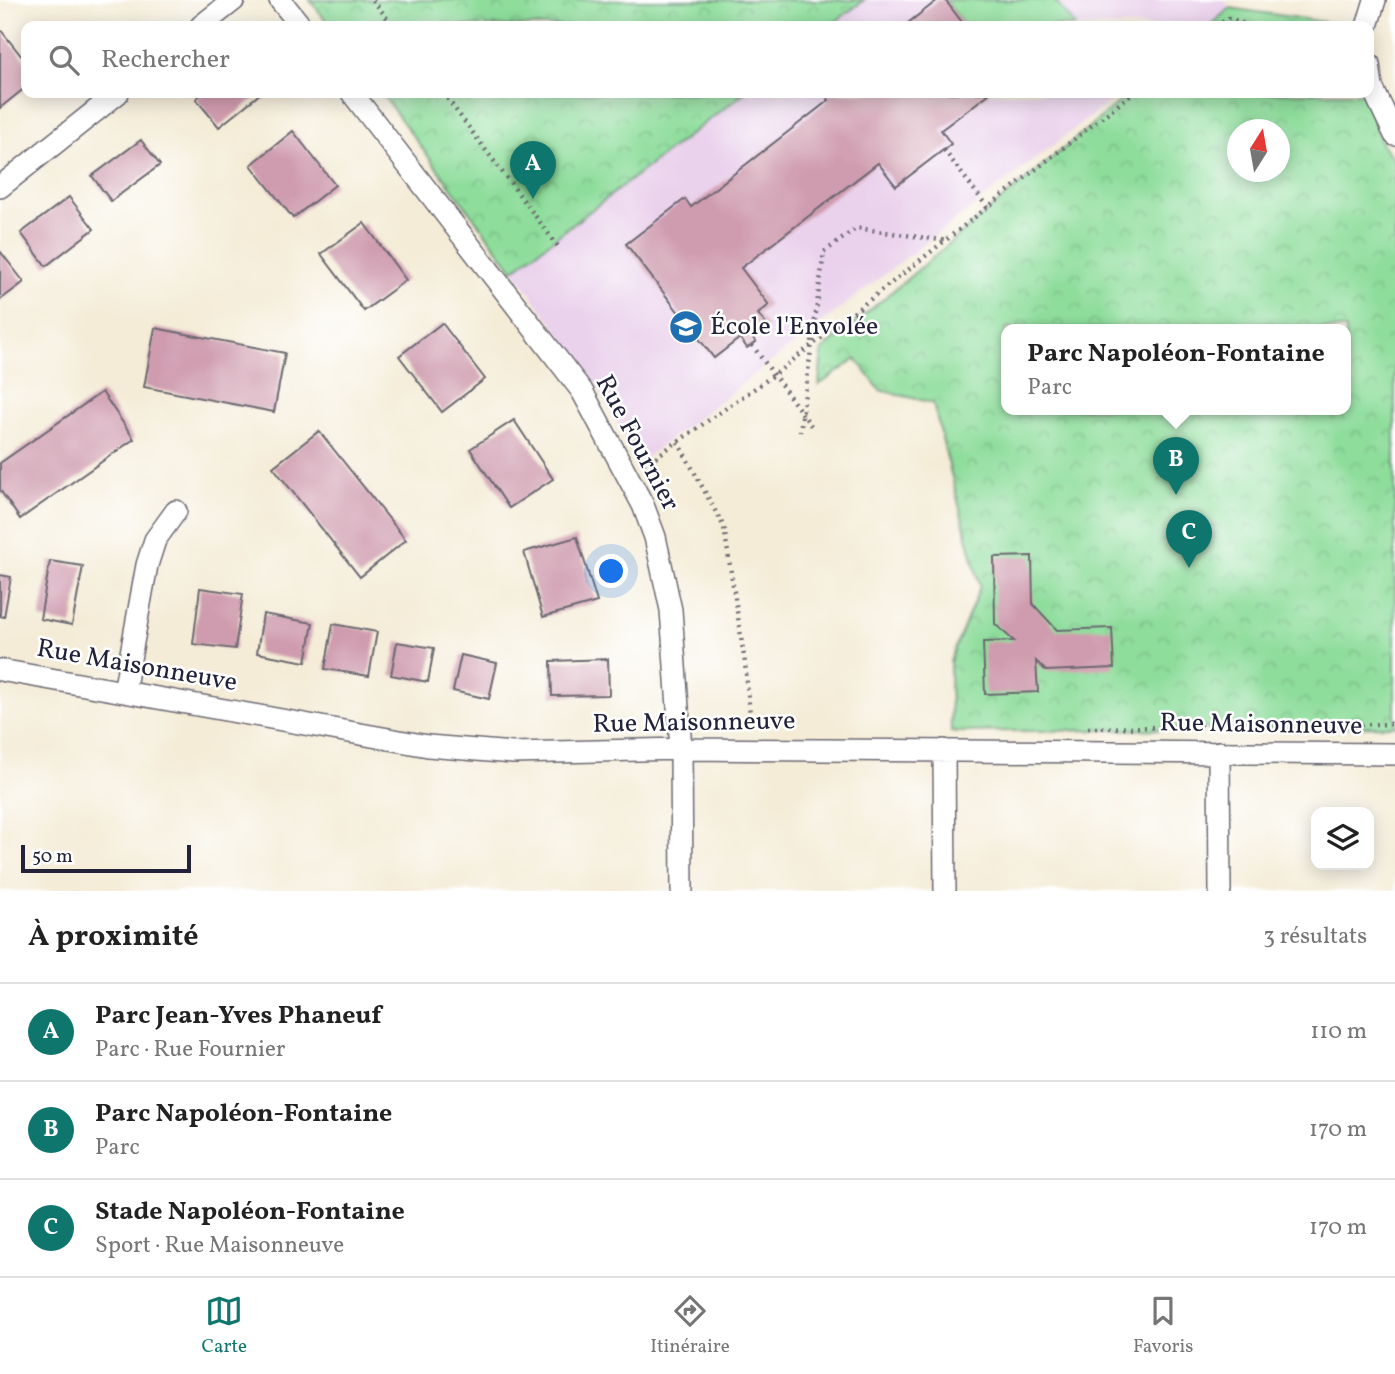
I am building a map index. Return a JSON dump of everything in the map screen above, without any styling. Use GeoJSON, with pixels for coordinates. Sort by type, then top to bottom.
{"type":"FeatureCollection","features":[{"type":"Feature","properties":{"kind":"street"},"geometry":{"type":"LineString","coordinates":[[207,21],[234,0]]}},
{"type":"Feature","properties":{"kind":"street"},"geometry":{"type":"LineString","coordinates":[[281,0],[297,21]]}},
{"type":"Feature","properties":{"kind":"street"},"geometry":{"type":"LineString","coordinates":[[1369,21],[1375,0]]}},
{"type":"Feature","properties":{"kind":"street"},"geometry":{"type":"LineString","coordinates":[[1374,91],[1395,135]]}},
{"type":"Feature","properties":{"kind":"street"},"geometry":{"type":"LineString","coordinates":[[0,187],[112,98]]}},
{"type":"Feature","properties":{"kind":"street","name":"Rue Fournier"},"geometry":{"type":"LineString","coordinates":[[356,98],[582,391],[629,476],[655,537],[671,610],[678,676],[682,891]]}},
{"type":"Feature","properties":{"kind":"street"},"geometry":{"type":"LineString","coordinates":[[124,692],[147,565],[155,540],[176,511]]}},
{"type":"Feature","properties":{"kind":"street","name":"Rue Maisonneuve"},"geometry":{"type":"LineString","coordinates":[[0,670],[428,746],[513,753],[681,749],[1395,754]]}},
{"type":"Feature","properties":{"kind":"street"},"geometry":{"type":"LineString","coordinates":[[944,750],[945,891]]}},
{"type":"Feature","properties":{"kind":"street"},"geometry":{"type":"LineString","coordinates":[[1219,752],[1220,891]]}},
{"type":"Feature","properties":{"kind":"path"},"geometry":{"type":"LineString","coordinates":[[373,0],[389,21]]}},
{"type":"Feature","properties":{"kind":"path"},"geometry":{"type":"LineString","coordinates":[[447,98],[560,249]]}},
{"type":"Feature","properties":{"kind":"path"},"geometry":{"type":"LineString","coordinates":[[629,476],[774,375],[1127,98]]}},
{"type":"Feature","properties":{"kind":"path"},"geometry":{"type":"LineString","coordinates":[[944,150],[988,208]]}},
{"type":"Feature","properties":{"kind":"path"},"geometry":{"type":"LineString","coordinates":[[800,432],[824,251],[857,228],[947,241]]}},
{"type":"Feature","properties":{"kind":"path"},"geometry":{"type":"LineString","coordinates":[[752,345],[812,427]]}},
{"type":"Feature","properties":{"kind":"path","name":"Rue Fournier"},"geometry":{"type":"LineString","coordinates":[[678,442],[724,527],[746,663],[751,725]]}},
{"type":"Feature","properties":{"kind":"shaded area"},"geometry":{"type":"Polygon","coordinates":[[[863,0],[1224,0],[1230,8],[1213,21],[836,21],[863,0]]]}},
{"type":"Feature","properties":{"kind":"shaded area","name":"École l'Envolée"},"geometry":{"type":"Polygon","coordinates":[[[737,98],[1114,98],[639,463],[596,384],[513,270],[737,98]]]}},
{"type":"Feature","properties":{"kind":"green space"},"geometry":{"type":"Polygon","coordinates":[[[310,0],[864,0],[837,21],[326,21],[310,0]]]}},
{"type":"Feature","properties":{"kind":"green space"},"geometry":{"type":"Polygon","coordinates":[[[945,0],[1054,0],[1072,21],[961,21],[945,0]]]}},
{"type":"Feature","properties":{"kind":"green space"},"geometry":{"type":"Polygon","coordinates":[[[1230,8],[1318,21],[1215,21],[1230,8]]]}},
{"type":"Feature","properties":{"kind":"green space"},"geometry":{"type":"Polygon","coordinates":[[[385,98],[737,98],[513,270],[385,98]]]}},
{"type":"Feature","properties":{"kind":"green space"},"geometry":{"type":"Polygon","coordinates":[[[1124,98],[1366,98],[1381,143],[1395,161],[1395,726],[951,732],[950,661],[980,587],[933,403],[880,390],[856,359],[819,385],[822,350],[1124,98]]]}},
{"type":"Feature","properties":{"kind":"building"},"geometry":{"type":"Polygon","coordinates":[[[938,0],[945,0],[961,21],[911,21],[938,0]]]}},
{"type":"Feature","properties":{"kind":"building"},"geometry":{"type":"Polygon","coordinates":[[[0,29],[21,56],[21,91],[0,108],[0,29]]]}},
{"type":"Feature","properties":{"kind":"building"},"geometry":{"type":"Polygon","coordinates":[[[197,98],[255,98],[219,127],[197,98]]]}},
{"type":"Feature","properties":{"kind":"building","name":"École l'Envolée"},"geometry":{"type":"Polygon","coordinates":[[[828,98],[983,98],[941,130],[951,144],[896,186],[878,163],[741,268],[769,305],[758,314],[768,327],[753,338],[756,342],[747,348],[740,338],[714,358],[626,244],[685,199],[691,207],[829,100],[828,98]]]}},
{"type":"Feature","properties":{"kind":"building"},"geometry":{"type":"Polygon","coordinates":[[[293,131],[335,185],[293,218],[251,165],[293,131]]]}},
{"type":"Feature","properties":{"kind":"building"},"geometry":{"type":"Polygon","coordinates":[[[141,140],[160,165],[111,201],[92,176],[141,140]]]}},
{"type":"Feature","properties":{"kind":"building"},"geometry":{"type":"Polygon","coordinates":[[[69,197],[94,229],[46,266],[21,233],[69,197]]]}},
{"type":"Feature","properties":{"kind":"building"},"geometry":{"type":"Polygon","coordinates":[[[364,223],[406,280],[364,311],[321,254],[364,223]]]}},
{"type":"Feature","properties":{"kind":"building"},"geometry":{"type":"Polygon","coordinates":[[[0,251],[24,282],[0,300],[0,251]]]}},
{"type":"Feature","properties":{"kind":"building"},"geometry":{"type":"Polygon","coordinates":[[[442,323],[485,379],[442,412],[399,356],[442,323]]]}},
{"type":"Feature","properties":{"kind":"building"},"geometry":{"type":"Polygon","coordinates":[[[155,328],[285,353],[274,412],[144,387],[155,328]]]}},
{"type":"Feature","properties":{"kind":"building"},"geometry":{"type":"Polygon","coordinates":[[[102,392],[134,439],[20,519],[0,490],[0,463],[102,392]]]}},
{"type":"Feature","properties":{"kind":"building"},"geometry":{"type":"Polygon","coordinates":[[[514,420],[553,479],[509,508],[470,449],[514,420]]]}},
{"type":"Feature","properties":{"kind":"building"},"geometry":{"type":"Polygon","coordinates":[[[319,431],[406,540],[360,577],[273,467],[319,431]]]}},
{"type":"Feature","properties":{"kind":"building"},"geometry":{"type":"Polygon","coordinates":[[[577,537],[597,602],[543,617],[524,552],[577,537]]]}},
{"type":"Feature","properties":{"kind":"building"},"geometry":{"type":"Polygon","coordinates":[[[1032,556],[1033,604],[1057,630],[1112,628],[1114,668],[1046,671],[1036,661],[1038,692],[985,694],[983,642],[1014,641],[995,624],[994,557],[1032,556]]]}},
{"type":"Feature","properties":{"kind":"building"},"geometry":{"type":"Polygon","coordinates":[[[50,561],[83,566],[72,625],[40,619],[50,561]]]}},
{"type":"Feature","properties":{"kind":"building"},"geometry":{"type":"Polygon","coordinates":[[[0,575],[11,577],[4,617],[0,616],[0,575]]]}},
{"type":"Feature","properties":{"kind":"building"},"geometry":{"type":"Polygon","coordinates":[[[200,588],[243,594],[235,649],[193,644],[200,588]]]}},
{"type":"Feature","properties":{"kind":"building"},"geometry":{"type":"Polygon","coordinates":[[[263,614],[313,623],[306,662],[257,653],[263,614]]]}},
{"type":"Feature","properties":{"kind":"building"},"geometry":{"type":"Polygon","coordinates":[[[333,624],[377,632],[369,676],[325,669],[333,624]]]}},
{"type":"Feature","properties":{"kind":"building"},"geometry":{"type":"Polygon","coordinates":[[[397,642],[434,648],[428,682],[391,675],[397,642]]]}},
{"type":"Feature","properties":{"kind":"building"},"geometry":{"type":"Polygon","coordinates":[[[461,655],[497,663],[489,699],[453,691],[461,655]]]}},
{"type":"Feature","properties":{"kind":"building"},"geometry":{"type":"Polygon","coordinates":[[[608,659],[609,695],[552,696],[551,661],[608,659]]]}},
{"type":"Feature","properties":{"kind":"place","name":"Parc Jean-Yves Phaneuf"},"geometry":{"type":"Point","coordinates":[533,199]}},
{"type":"Feature","properties":{"kind":"place","name":"École l'Envolée"},"geometry":{"type":"Point","coordinates":[686,327]}},
{"type":"Feature","properties":{"kind":"place","name":"Parc Napoléon-Fontaine"},"geometry":{"type":"Point","coordinates":[1176,495]}},
{"type":"Feature","properties":{"kind":"place","name":"Stade Napoléon-Fontaine"},"geometry":{"type":"Point","coordinates":[1189,568]}}]}
